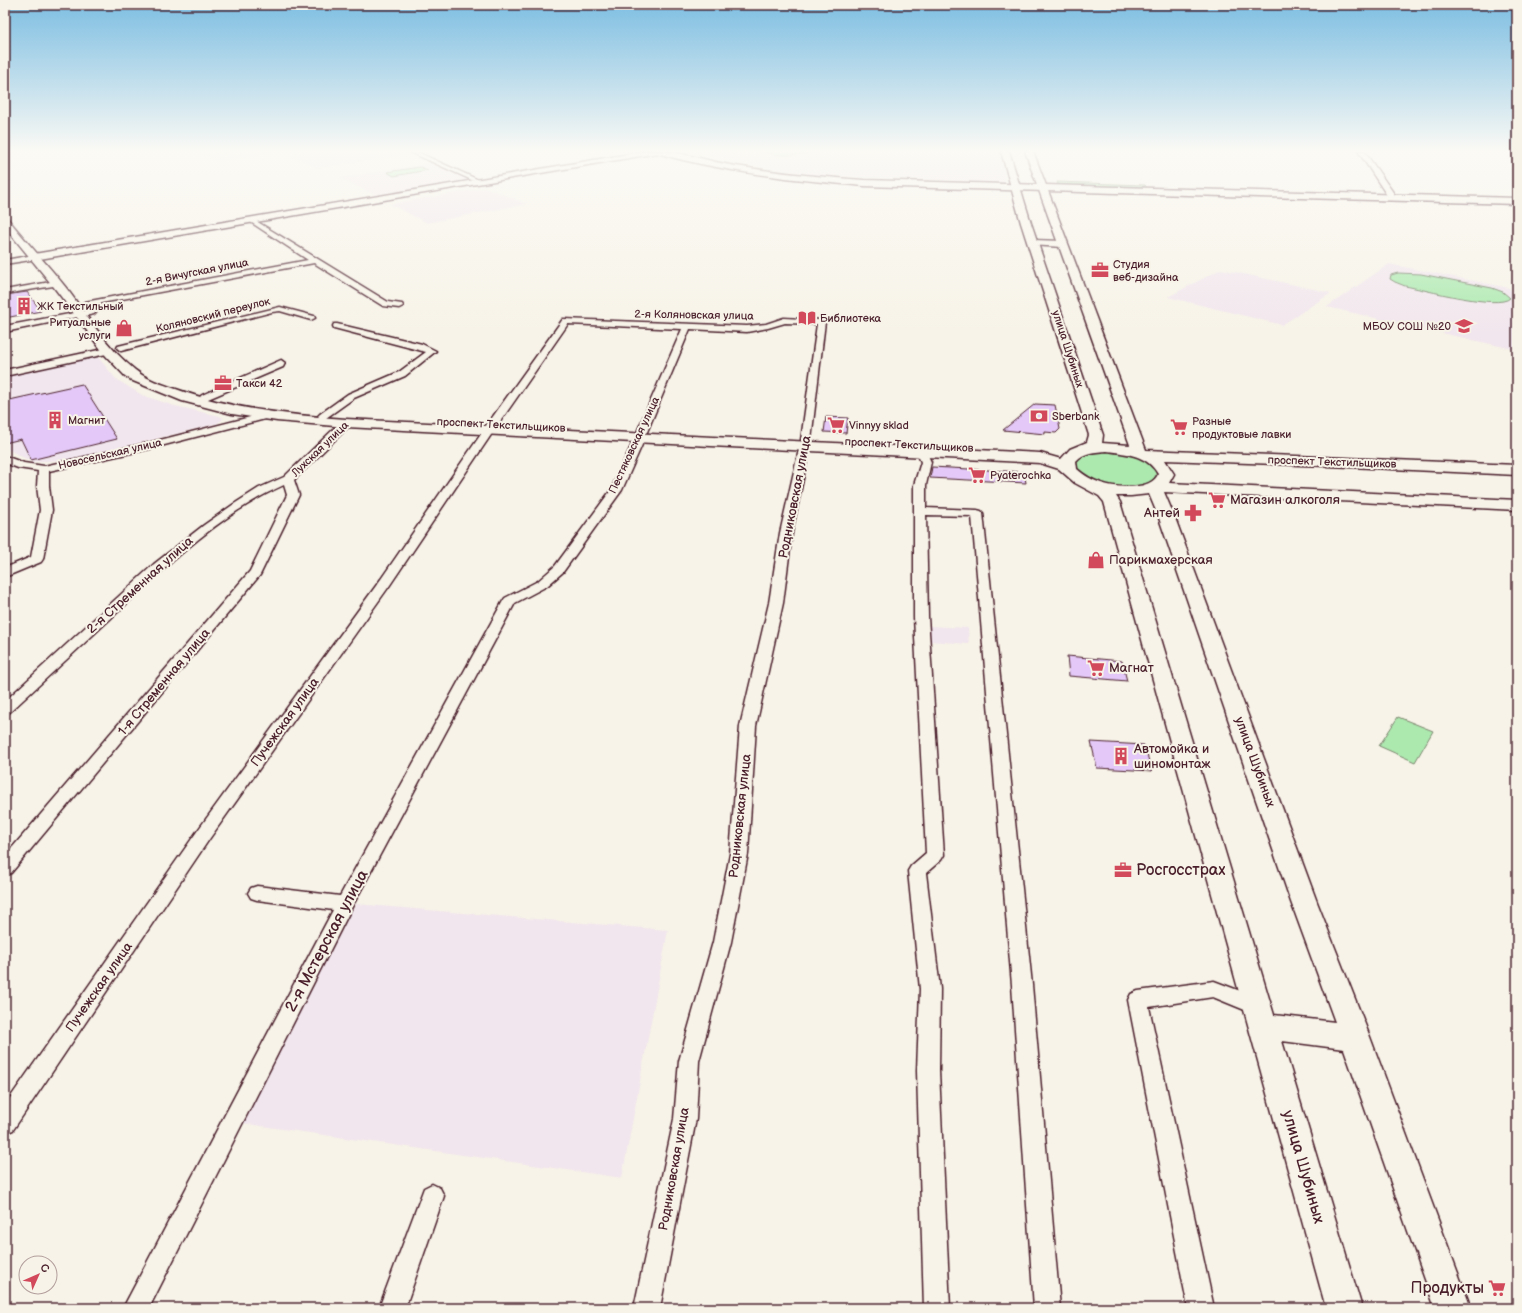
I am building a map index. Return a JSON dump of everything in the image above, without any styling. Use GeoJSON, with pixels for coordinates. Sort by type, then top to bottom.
{"type":"FeatureCollection","features":[{"type":"Feature","properties":{"kind":"main road","name":"проспект Текстильщиков"},"geometry":{"type":"LineString","coordinates":[[9,212],[56,283],[89,310]]}},
{"type":"Feature","properties":{"kind":"main road","name":"улица Шубиных"},"geometry":{"type":"LineString","coordinates":[[1023,212],[1096,435],[1094,445],[1082,449]]}},
{"type":"Feature","properties":{"kind":"main road"},"geometry":{"type":"LineString","coordinates":[[1051,212],[1144,454],[1159,462],[1165,470],[1165,478],[1154,487]]}},
{"type":"Feature","properties":{"kind":"main road","name":"проспект Текстильщиков"},"geometry":{"type":"LineString","coordinates":[[5,221],[89,310],[130,373],[159,388],[199,402],[230,410],[323,416],[349,421]]}},
{"type":"Feature","properties":{"kind":"main road","name":"проспект Текстильщиков"},"geometry":{"type":"LineString","coordinates":[[115,350],[146,374],[205,397],[270,413],[349,421],[806,443],[1063,452],[1098,447],[1116,447],[1144,454],[1517,470]]}},
{"type":"Feature","properties":{"kind":"main road","name":"проспект Текстильщиков"},"geometry":{"type":"LineString","coordinates":[[806,443],[1040,458],[1063,465],[1079,478],[1092,485]]}},
{"type":"Feature","properties":{"kind":"main road"},"geometry":{"type":"LineString","coordinates":[[1070,471],[1067,466],[1067,461],[1070,455],[1082,449]]}},
{"type":"Feature","properties":{"kind":"main road","name":"улица Шубиных"},"geometry":{"type":"LineString","coordinates":[[1092,485],[1104,492],[1112,502],[1344,1308]]}},
{"type":"Feature","properties":{"kind":"main road"},"geometry":{"type":"LineString","coordinates":[[1092,485],[1106,489],[1128,491],[1154,487],[1517,505]]}},
{"type":"Feature","properties":{"kind":"main road","name":"улица Шубиных"},"geometry":{"type":"LineString","coordinates":[[1154,487],[1453,1308]]}},
{"type":"Feature","properties":{"kind":"main road"},"geometry":{"type":"LineString","coordinates":[[1260,1016],[1355,1037]]}},
{"type":"Feature","properties":{"kind":"street"},"geometry":{"type":"LineString","coordinates":[[5,262],[296,212]]}},
{"type":"Feature","properties":{"kind":"street"},"geometry":{"type":"LineString","coordinates":[[251,220],[314,261],[386,304],[399,306]]}},
{"type":"Feature","properties":{"kind":"street"},"geometry":{"type":"LineString","coordinates":[[1033,243],[1063,244]]}},
{"type":"Feature","properties":{"kind":"street","name":"2-я Вичугская улица"},"geometry":{"type":"LineString","coordinates":[[5,329],[314,261]]}},
{"type":"Feature","properties":{"kind":"street"},"geometry":{"type":"LineString","coordinates":[[5,292],[56,283]]}},
{"type":"Feature","properties":{"kind":"street","name":"Коляновский переулок"},"geometry":{"type":"LineString","coordinates":[[5,373],[115,350],[272,310],[280,309],[311,318]]}},
{"type":"Feature","properties":{"kind":"street","name":"2-я Коляновская улица"},"geometry":{"type":"LineString","coordinates":[[566,321],[747,329],[768,326],[784,320],[821,322]]}},
{"type":"Feature","properties":{"kind":"street","name":"Пучежская улица"},"geometry":{"type":"LineString","coordinates":[[5,1122],[204,834],[386,582],[491,427],[566,321]]}},
{"type":"Feature","properties":{"kind":"street","name":"Родниковская улица"},"geometry":{"type":"LineString","coordinates":[[647,1308],[685,1119],[689,1061],[722,942],[737,861],[748,726],[776,604],[786,533],[806,443],[821,322]]}},
{"type":"Feature","properties":{"kind":"street","name":"Лухская улица"},"geometry":{"type":"LineString","coordinates":[[323,416],[351,396],[402,374],[432,351],[419,346],[337,326]]}},
{"type":"Feature","properties":{"kind":"street","name":"Пестяковская улица"},"geometry":{"type":"LineString","coordinates":[[534,589],[549,580],[559,569],[616,490],[687,327]]}},
{"type":"Feature","properties":{"kind":"street"},"geometry":{"type":"LineString","coordinates":[[205,397],[280,366],[281,363]]}},
{"type":"Feature","properties":{"kind":"street","name":"Новосельская улица"},"geometry":{"type":"LineString","coordinates":[[5,573],[37,559],[46,510],[44,470],[149,446],[270,413]]}},
{"type":"Feature","properties":{"kind":"street","name":"Лухская улица"},"geometry":{"type":"LineString","coordinates":[[288,479],[349,421]]}},
{"type":"Feature","properties":{"kind":"street"},"geometry":{"type":"LineString","coordinates":[[921,451],[926,462],[920,485],[921,617],[935,855],[918,871],[930,989],[928,1071],[937,1308]]}},
{"type":"Feature","properties":{"kind":"street"},"geometry":{"type":"LineString","coordinates":[[5,460],[22,466],[44,470]]}},
{"type":"Feature","properties":{"kind":"street","name":"2-я Стременная улица"},"geometry":{"type":"LineString","coordinates":[[5,709],[158,567],[208,527],[238,506],[263,490],[288,479]]}},
{"type":"Feature","properties":{"kind":"street","name":"1-я Стременная улица"},"geometry":{"type":"LineString","coordinates":[[5,868],[256,572],[293,495],[288,479]]}},
{"type":"Feature","properties":{"kind":"street"},"geometry":{"type":"LineString","coordinates":[[920,511],[978,513],[1022,985],[1047,1308]]}},
{"type":"Feature","properties":{"kind":"street","name":"2-я Мстерская улица"},"geometry":{"type":"LineString","coordinates":[[136,1308],[345,904],[510,601],[534,589]]}},
{"type":"Feature","properties":{"kind":"street"},"geometry":{"type":"LineString","coordinates":[[257,893],[345,904]]}},
{"type":"Feature","properties":{"kind":"street"},"geometry":{"type":"LineString","coordinates":[[1202,1308],[1138,1000],[1214,989],[1260,1016]]}},
{"type":"Feature","properties":{"kind":"street"},"geometry":{"type":"LineString","coordinates":[[392,1308],[432,1196]]}},
{"type":"Feature","properties":{"kind":"shaded area"},"geometry":{"type":"Polygon","coordinates":[[[406,212],[483,212],[427,223],[406,212]]]}},
{"type":"Feature","properties":{"kind":"shaded area","name":"МБОУ СОШ №20"},"geometry":{"type":"Polygon","coordinates":[[[1389,264],[1509,288],[1517,296],[1517,350],[1327,307],[1389,264]]]}},
{"type":"Feature","properties":{"kind":"shaded area"},"geometry":{"type":"Polygon","coordinates":[[[1221,269],[1331,293],[1282,325],[1168,297],[1221,269]]]}},
{"type":"Feature","properties":{"kind":"shaded area"},"geometry":{"type":"Polygon","coordinates":[[[98,357],[116,379],[142,395],[175,406],[220,416],[223,418],[216,424],[75,459],[32,462],[5,448],[5,376],[98,357]]]}},
{"type":"Feature","properties":{"kind":"shaded area"},"geometry":{"type":"Polygon","coordinates":[[[930,626],[968,628],[969,644],[930,641],[930,626]]]}},
{"type":"Feature","properties":{"kind":"shaded area"},"geometry":{"type":"Polygon","coordinates":[[[356,904],[668,930],[622,1178],[241,1123],[337,936],[356,904]]]}},
{"type":"Feature","properties":{"kind":"green space"},"geometry":{"type":"Polygon","coordinates":[[[1398,273],[1421,274],[1492,288],[1503,292],[1510,298],[1503,301],[1491,302],[1460,298],[1405,286],[1390,279],[1391,275],[1398,273]]]}},
{"type":"Feature","properties":{"kind":"green space"},"geometry":{"type":"Polygon","coordinates":[[[1106,451],[1134,455],[1148,461],[1156,471],[1155,477],[1143,485],[1123,487],[1112,486],[1084,475],[1078,469],[1077,462],[1082,456],[1090,453],[1106,451]]]}},
{"type":"Feature","properties":{"kind":"green space"},"geometry":{"type":"Polygon","coordinates":[[[1398,717],[1433,731],[1415,762],[1379,746],[1398,717]]]}},
{"type":"Feature","properties":{"kind":"building","name":"ЖК Текстильный"},"geometry":{"type":"Polygon","coordinates":[[[27,292],[41,311],[5,318],[5,295],[27,292]]]}},
{"type":"Feature","properties":{"kind":"building","name":"Магнит"},"geometry":{"type":"Polygon","coordinates":[[[82,384],[117,439],[31,460],[21,439],[5,443],[5,401],[82,384]]]}},
{"type":"Feature","properties":{"kind":"building","name":"Sberbank"},"geometry":{"type":"Polygon","coordinates":[[[1035,404],[1055,405],[1060,429],[1056,433],[1045,432],[1045,434],[1003,430],[1035,404]]]}},
{"type":"Feature","properties":{"kind":"building","name":"Vinnyy sklad"},"geometry":{"type":"Polygon","coordinates":[[[826,417],[848,418],[846,433],[824,432],[826,417]]]}},
{"type":"Feature","properties":{"kind":"building","name":"Pyaterochka"},"geometry":{"type":"Polygon","coordinates":[[[932,467],[1024,472],[1026,483],[930,478],[932,467]]]}},
{"type":"Feature","properties":{"kind":"building","name":"Магнат"},"geometry":{"type":"Polygon","coordinates":[[[1067,656],[1122,661],[1127,681],[1069,676],[1067,656]]]}},
{"type":"Feature","properties":{"kind":"building","name":"Автомойка и шиномонтаж"},"geometry":{"type":"Polygon","coordinates":[[[1091,742],[1144,745],[1152,771],[1097,768],[1091,742]]]}},
{"type":"Feature","properties":{"kind":"place","name":"Студия веб-дизайна"},"geometry":{"type":"Point","coordinates":[1100,270]}},
{"type":"Feature","properties":{"kind":"place","name":"ЖК Текстильный"},"geometry":{"type":"Point","coordinates":[24,306]}},
{"type":"Feature","properties":{"kind":"place","name":"Библиотека"},"geometry":{"type":"Point","coordinates":[807,318]}},
{"type":"Feature","properties":{"kind":"place","name":"МБОУ СОШ №20"},"geometry":{"type":"Point","coordinates":[1464,326]}},
{"type":"Feature","properties":{"kind":"place","name":"Ритуальные услуги"},"geometry":{"type":"Point","coordinates":[124,328]}},
{"type":"Feature","properties":{"kind":"place","name":"Такси 42"},"geometry":{"type":"Point","coordinates":[223,383]}},
{"type":"Feature","properties":{"kind":"place","name":"Sberbank"},"geometry":{"type":"Point","coordinates":[1039,416]}},
{"type":"Feature","properties":{"kind":"place","name":"Магнит"},"geometry":{"type":"Point","coordinates":[55,420]}},
{"type":"Feature","properties":{"kind":"place","name":"Vinnyy sklad"},"geometry":{"type":"Point","coordinates":[836,425]}},
{"type":"Feature","properties":{"kind":"place","name":"Разные продуктовые лавки"},"geometry":{"type":"Point","coordinates":[1179,427]}},
{"type":"Feature","properties":{"kind":"place","name":"Pyaterochka"},"geometry":{"type":"Point","coordinates":[977,475]}},
{"type":"Feature","properties":{"kind":"place","name":"Магазин алкоголя"},"geometry":{"type":"Point","coordinates":[1217,500]}},
{"type":"Feature","properties":{"kind":"place","name":"Антей"},"geometry":{"type":"Point","coordinates":[1193,513]}},
{"type":"Feature","properties":{"kind":"place","name":"Парикмахерская"},"geometry":{"type":"Point","coordinates":[1096,560]}},
{"type":"Feature","properties":{"kind":"place","name":"Магнат"},"geometry":{"type":"Point","coordinates":[1096,668]}},
{"type":"Feature","properties":{"kind":"place","name":"Автомойка и шиномонтаж"},"geometry":{"type":"Point","coordinates":[1121,756]}},
{"type":"Feature","properties":{"kind":"place","name":"Росгосстрах"},"geometry":{"type":"Point","coordinates":[1123,870]}},
{"type":"Feature","properties":{"kind":"place","name":"Продукты"},"geometry":{"type":"Point","coordinates":[1497,1288]}}]}
